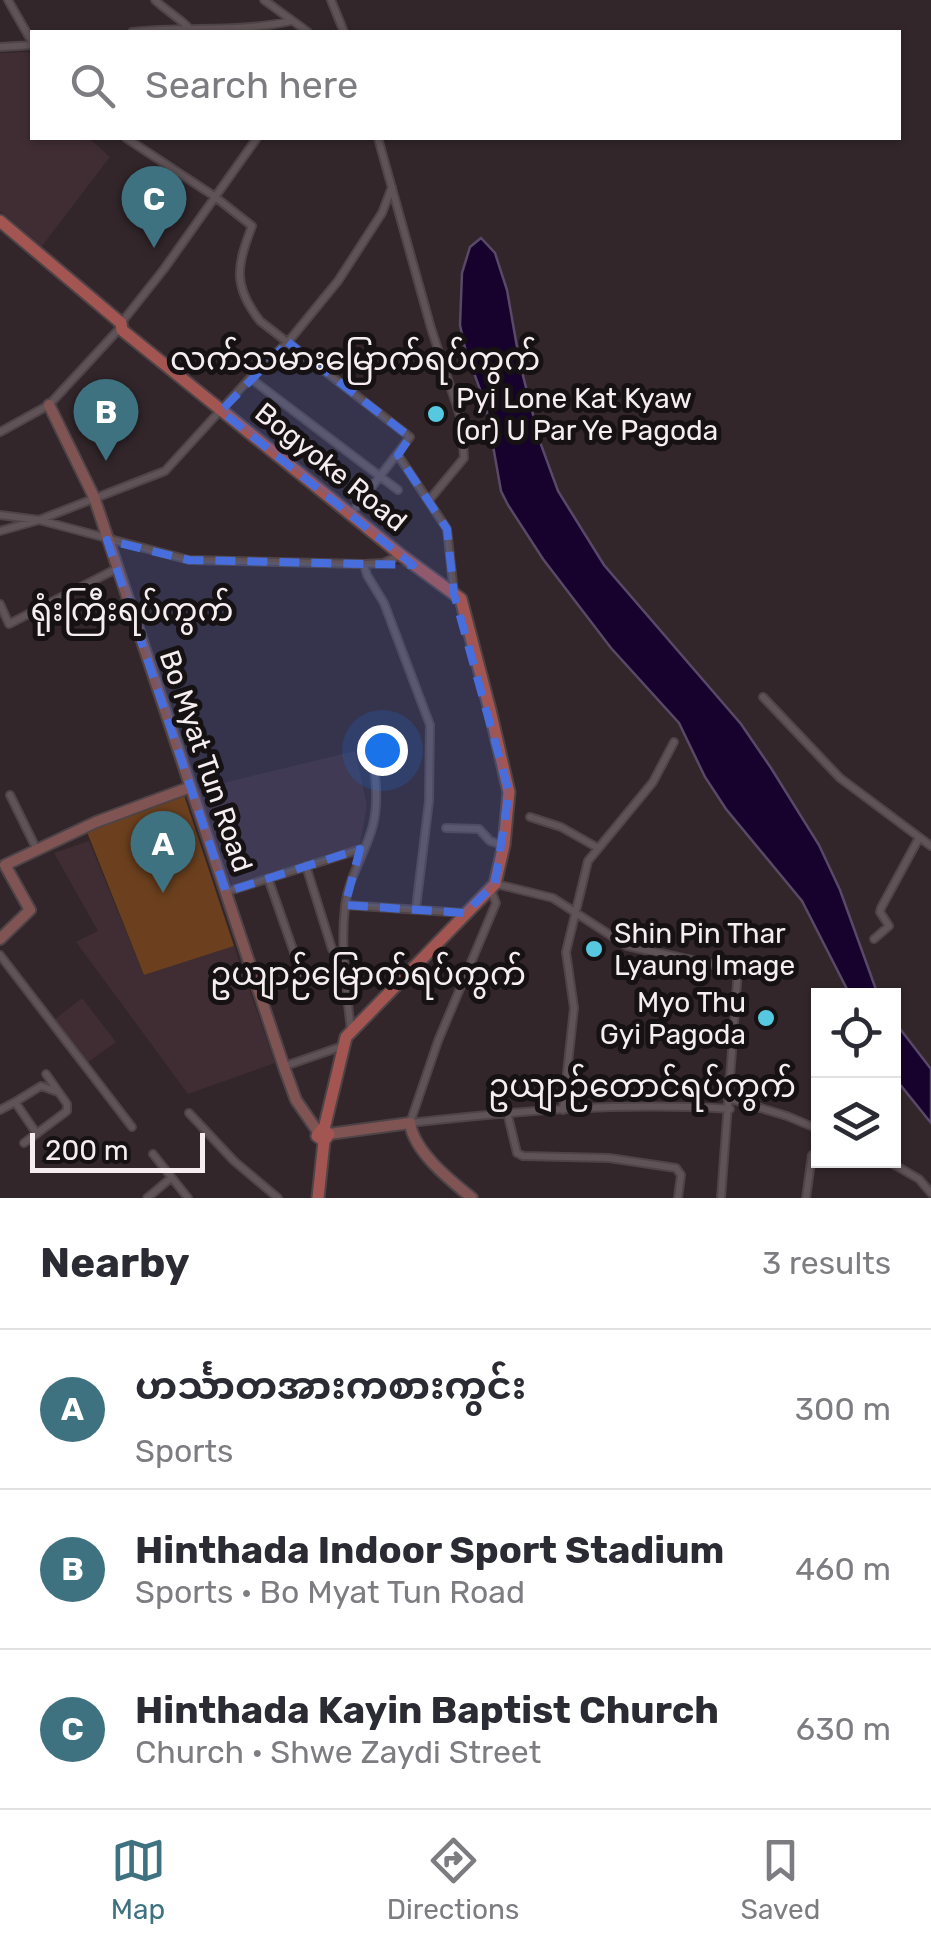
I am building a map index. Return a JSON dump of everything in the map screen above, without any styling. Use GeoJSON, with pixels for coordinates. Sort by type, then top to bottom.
{"type":"FeatureCollection","features":[{"type":"Feature","properties":{"kind":"main road","name":"Bogyoke Road"},"geometry":{"type":"LineString","coordinates":[[0,221],[222,410],[454,594]]}},
{"type":"Feature","properties":{"kind":"main road"},"geometry":{"type":"LineString","coordinates":[[315,1198],[323,1135],[343,1046],[351,1032],[492,886],[504,846],[509,792],[461,599],[454,594]]}},
{"type":"Feature","properties":{"kind":"street"},"geometry":{"type":"LineString","coordinates":[[8,0],[30,40]]}},
{"type":"Feature","properties":{"kind":"street"},"geometry":{"type":"LineString","coordinates":[[155,0],[191,30],[273,26],[291,21]]}},
{"type":"Feature","properties":{"kind":"street"},"geometry":{"type":"LineString","coordinates":[[264,0],[305,30]]}},
{"type":"Feature","properties":{"kind":"street"},"geometry":{"type":"LineString","coordinates":[[331,0],[343,30]]}},
{"type":"Feature","properties":{"kind":"street"},"geometry":{"type":"LineString","coordinates":[[0,47],[30,44]]}},
{"type":"Feature","properties":{"kind":"street"},"geometry":{"type":"LineString","coordinates":[[129,140],[252,226],[240,259],[242,290],[260,320],[410,437],[351,514]]}},
{"type":"Feature","properties":{"kind":"street"},"geometry":{"type":"LineString","coordinates":[[0,432],[48,404],[121,326],[256,140]]}},
{"type":"Feature","properties":{"kind":"street"},"geometry":{"type":"LineString","coordinates":[[379,140],[431,328],[462,422],[464,458],[430,499]]}},
{"type":"Feature","properties":{"kind":"street"},"geometry":{"type":"LineString","coordinates":[[0,530],[39,520],[166,471],[288,342],[362,248],[392,188]]}},
{"type":"Feature","properties":{"kind":"street"},"geometry":{"type":"LineString","coordinates":[[250,378],[398,490]]}},
{"type":"Feature","properties":{"kind":"street","name":"Bo Myat Tun Road"},"geometry":{"type":"LineString","coordinates":[[48,404],[94,497],[188,788],[296,1100],[323,1135]]}},
{"type":"Feature","properties":{"kind":"street"},"geometry":{"type":"LineString","coordinates":[[398,454],[446,529],[454,594]]}},
{"type":"Feature","properties":{"kind":"street"},"geometry":{"type":"LineString","coordinates":[[0,515],[39,520],[190,560],[364,564],[383,563],[401,555]]}},
{"type":"Feature","properties":{"kind":"street"},"geometry":{"type":"LineString","coordinates":[[364,564],[384,604],[430,725],[430,801],[416,908]]}},
{"type":"Feature","properties":{"kind":"street"},"geometry":{"type":"LineString","coordinates":[[0,628],[116,570]]}},
{"type":"Feature","properties":{"kind":"street"},"geometry":{"type":"LineString","coordinates":[[0,604],[9,624]]}},
{"type":"Feature","properties":{"kind":"street"},"geometry":{"type":"LineString","coordinates":[[763,697],[840,778],[931,846]]}},
{"type":"Feature","properties":{"kind":"street"},"geometry":{"type":"LineString","coordinates":[[351,1032],[344,962],[345,906],[354,869],[373,824],[376,801],[370,739]]}},
{"type":"Feature","properties":{"kind":"street"},"geometry":{"type":"LineString","coordinates":[[563,1110],[574,1008],[566,952],[588,861],[653,782],[674,742]]}},
{"type":"Feature","properties":{"kind":"street"},"geometry":{"type":"LineString","coordinates":[[0,939],[28,915],[30,906],[2,862],[188,788]]}},
{"type":"Feature","properties":{"kind":"street"},"geometry":{"type":"LineString","coordinates":[[10,795],[38,850]]}},
{"type":"Feature","properties":{"kind":"street"},"geometry":{"type":"LineString","coordinates":[[530,817],[560,827],[598,848]]}},
{"type":"Feature","properties":{"kind":"street"},"geometry":{"type":"LineString","coordinates":[[446,828],[479,829],[490,841],[504,846]]}},
{"type":"Feature","properties":{"kind":"street"},"geometry":{"type":"LineString","coordinates":[[874,939],[889,926],[880,908],[919,838]]}},
{"type":"Feature","properties":{"kind":"street"},"geometry":{"type":"LineString","coordinates":[[226,892],[365,847]]}},
{"type":"Feature","properties":{"kind":"street"},"geometry":{"type":"LineString","coordinates":[[306,866],[332,949],[344,962]]}},
{"type":"Feature","properties":{"kind":"street"},"geometry":{"type":"LineString","coordinates":[[268,878],[303,978]]}},
{"type":"Feature","properties":{"kind":"street"},"geometry":{"type":"LineString","coordinates":[[411,1127],[438,1041],[496,903],[492,886],[553,898],[627,946],[738,970],[721,1198]]}},
{"type":"Feature","properties":{"kind":"street"},"geometry":{"type":"LineString","coordinates":[[345,906],[465,914]]}},
{"type":"Feature","properties":{"kind":"street"},"geometry":{"type":"LineString","coordinates":[[0,954],[132,1127]]}},
{"type":"Feature","properties":{"kind":"street"},"geometry":{"type":"LineString","coordinates":[[258,992],[344,962]]}},
{"type":"Feature","properties":{"kind":"street"},"geometry":{"type":"LineString","coordinates":[[284,1066],[343,1046]]}},
{"type":"Feature","properties":{"kind":"street"},"geometry":{"type":"LineString","coordinates":[[24,1142],[67,1111],[67,1104],[46,1074]]}},
{"type":"Feature","properties":{"kind":"street"},"geometry":{"type":"LineString","coordinates":[[0,1110],[41,1086],[59,1092]]}},
{"type":"Feature","properties":{"kind":"street"},"geometry":{"type":"LineString","coordinates":[[730,1099],[811,1127]]}},
{"type":"Feature","properties":{"kind":"street"},"geometry":{"type":"LineString","coordinates":[[15,1102],[36,1134]]}},
{"type":"Feature","properties":{"kind":"street"},"geometry":{"type":"LineString","coordinates":[[323,1135],[507,1112],[636,1106],[730,1109]]}},
{"type":"Feature","properties":{"kind":"street"},"geometry":{"type":"LineString","coordinates":[[507,1112],[517,1153],[609,1158],[676,1168],[681,1175],[678,1198]]}},
{"type":"Feature","properties":{"kind":"street"},"geometry":{"type":"LineString","coordinates":[[190,1113],[234,1161],[278,1198]]}},
{"type":"Feature","properties":{"kind":"street"},"geometry":{"type":"LineString","coordinates":[[411,1127],[448,1178],[472,1198]]}},
{"type":"Feature","properties":{"kind":"street"},"geometry":{"type":"LineString","coordinates":[[153,1154],[182,1196]]}},
{"type":"Feature","properties":{"kind":"street"},"geometry":{"type":"LineString","coordinates":[[806,1198],[811,1163]]}},
{"type":"Feature","properties":{"kind":"street"},"geometry":{"type":"LineString","coordinates":[[900,1168],[919,1179],[931,1193]]}},
{"type":"Feature","properties":{"kind":"street"},"geometry":{"type":"LineString","coordinates":[[147,1198],[171,1178]]}},
{"type":"Feature","properties":{"kind":"highlighted area"},"geometry":{"type":"Polygon","coordinates":[[[288,342],[410,437],[398,455],[447,529],[454,594],[509,792],[495,884],[465,913],[345,905],[360,849],[226,892],[107,540],[189,560],[413,565],[221,411],[288,342]]]}},
{"type":"Feature","properties":{"kind":"shaded area"},"geometry":{"type":"Polygon","coordinates":[[[29,52],[30,140],[91,140],[110,157],[42,246],[0,211],[0,53],[29,52]]]}},
{"type":"Feature","properties":{"kind":"shaded area"},"geometry":{"type":"Polygon","coordinates":[[[481,238],[495,253],[507,290],[540,442],[558,491],[604,565],[741,724],[771,768],[819,845],[840,890],[875,988],[846,988],[802,901],[726,809],[705,777],[679,723],[611,648],[543,559],[508,505],[501,491],[486,406],[460,325],[462,273],[470,247],[481,238]]]}},
{"type":"Feature","properties":{"kind":"shaded area"},"geometry":{"type":"Polygon","coordinates":[[[355,751],[367,805],[360,844],[232,885],[198,789],[355,751]]]}},
{"type":"Feature","properties":{"kind":"shaded area"},"geometry":{"type":"Polygon","coordinates":[[[184,795],[234,946],[144,975],[87,832],[184,795]]]}},
{"type":"Feature","properties":{"kind":"shaded area"},"geometry":{"type":"Polygon","coordinates":[[[89,841],[144,975],[234,946],[275,1063],[188,1094],[76,942],[98,931],[54,853],[89,841]]]}},
{"type":"Feature","properties":{"kind":"shaded area"},"geometry":{"type":"Polygon","coordinates":[[[82,998],[116,1042],[84,1065],[51,1022],[82,998]]]}},
{"type":"Feature","properties":{"kind":"shaded area"},"geometry":{"type":"Polygon","coordinates":[[[901,1030],[931,1069],[931,1123],[901,1086],[901,1030]]]}},
{"type":"Feature","properties":{"kind":"place","name":"Hinthada Kayin Baptist Church"},"geometry":{"type":"Point","coordinates":[154,248]}},
{"type":"Feature","properties":{"kind":"place","name":"Pyi Lone Kat Kyaw (or) U Par Ye Pagoda"},"geometry":{"type":"Point","coordinates":[436,414]}},
{"type":"Feature","properties":{"kind":"place","name":"Hinthada Indoor Sport Stadium"},"geometry":{"type":"Point","coordinates":[106,461]}},
{"type":"Feature","properties":{"kind":"place","name":"ဟင်္သာတအားကစားကွင်း"},"geometry":{"type":"Point","coordinates":[163,893]}},
{"type":"Feature","properties":{"kind":"place","name":"Shin Pin Thar Lyaung Image"},"geometry":{"type":"Point","coordinates":[594,949]}},
{"type":"Feature","properties":{"kind":"place","name":"Myo Thu Gyi Pagoda"},"geometry":{"type":"Point","coordinates":[766,1018]}},
{"type":"Feature","properties":{"kind":"district","name":"လက်သမားမြောက်ရပ်ကွက်"},"geometry":{"type":"Point","coordinates":[355,359]}},
{"type":"Feature","properties":{"kind":"district","name":"ရုံးကြီးရပ်ကွက်"},"geometry":{"type":"Point","coordinates":[132,610]}},
{"type":"Feature","properties":{"kind":"district","name":"ဥယျာဉ်မြောက်ရပ်ကွက်"},"geometry":{"type":"Point","coordinates":[368,974]}},
{"type":"Feature","properties":{"kind":"district","name":"ဥယျာဉ်တောင်ရပ်ကွက်"},"geometry":{"type":"Point","coordinates":[642,1086]}}]}
